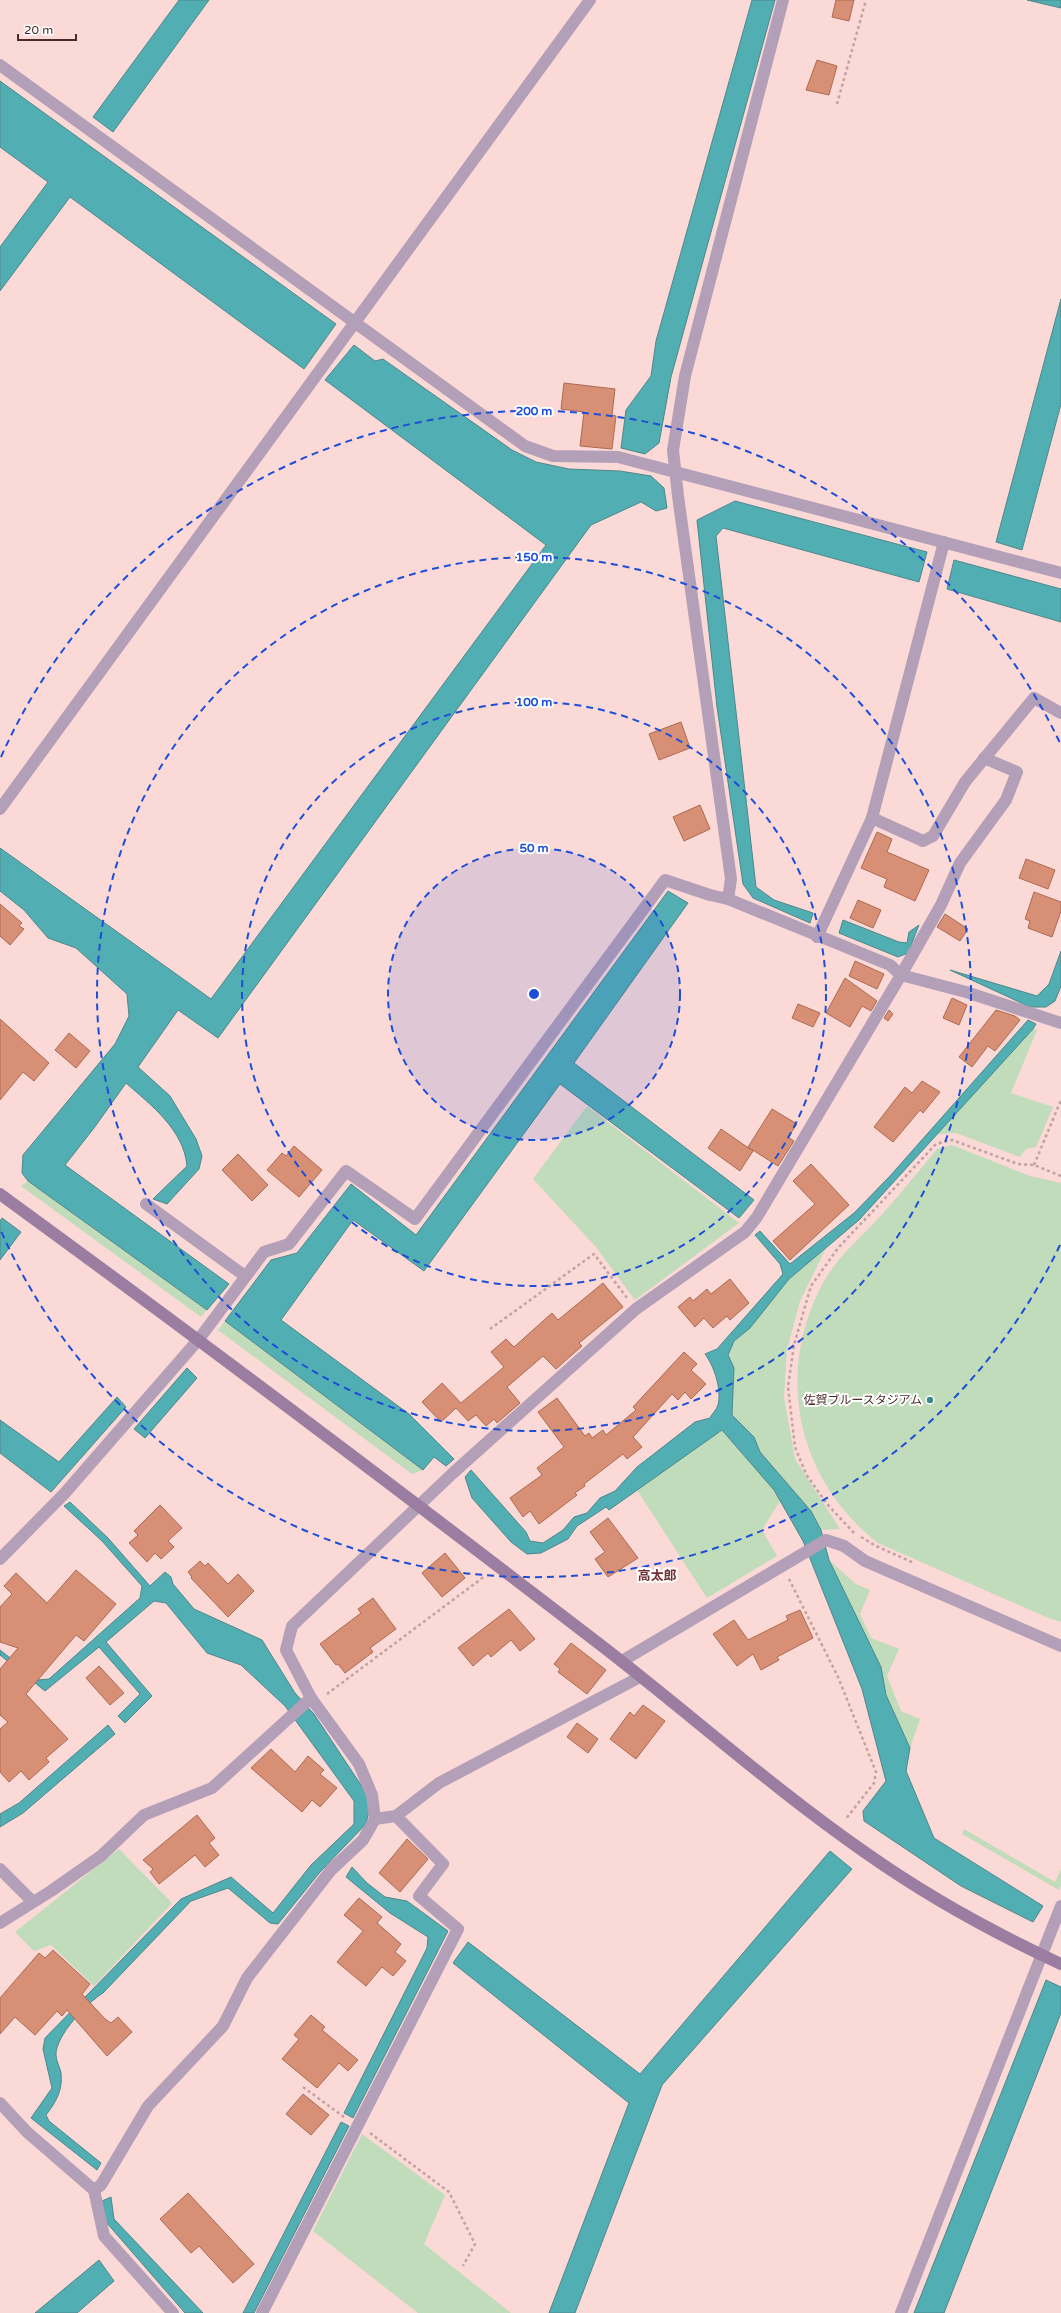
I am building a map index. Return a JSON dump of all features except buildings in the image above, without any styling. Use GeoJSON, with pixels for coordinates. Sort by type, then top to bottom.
{"type":"FeatureCollection","features":[{"type":"Feature","properties":{"kind":"street"},"geometry":{"type":"LineString","coordinates":[[0,809],[590,0]]}},
{"type":"Feature","properties":{"kind":"street"},"geometry":{"type":"LineString","coordinates":[[728,899],[731,879],[673,450],[685,376],[783,0]]}},
{"type":"Feature","properties":{"kind":"street"},"geometry":{"type":"LineString","coordinates":[[0,65],[354,324],[525,446],[553,456],[618,457],[1061,573]]}},
{"type":"Feature","properties":{"kind":"street"},"geometry":{"type":"LineString","coordinates":[[817,937],[872,818],[944,542]]}},
{"type":"Feature","properties":{"kind":"street"},"geometry":{"type":"LineString","coordinates":[[872,818],[923,841],[933,836],[965,782],[1034,698],[1061,713]]}},
{"type":"Feature","properties":{"kind":"street"},"geometry":{"type":"LineString","coordinates":[[94,2190],[101,2185],[148,2106],[223,2026],[247,1978],[331,1870],[363,1840],[375,1819],[372,1795],[359,1764],[309,1700],[286,1650],[292,1626],[421,1506],[459,1468],[636,1309],[744,1232],[757,1217],[901,975],[941,905],[960,863],[1006,800],[1017,772],[984,758]]}},
{"type":"Feature","properties":{"kind":"street"},"geometry":{"type":"LineString","coordinates":[[0,1559],[64,1494],[199,1338],[264,1252],[289,1244],[346,1171],[415,1219],[665,880],[710,895],[728,899],[817,937],[890,965],[901,975],[966,992],[1061,1023]]}},
{"type":"Feature","properties":{"kind":"street"},"geometry":{"type":"LineString","coordinates":[[0,1194],[199,1338],[421,1506],[622,1661],[640,1677],[836,1831],[923,1890],[1043,1956],[1061,1964]]}},
{"type":"Feature","properties":{"kind":"street"},"geometry":{"type":"LineString","coordinates":[[146,1204],[246,1276]]}},
{"type":"Feature","properties":{"kind":"street"},"geometry":{"type":"LineString","coordinates":[[622,1661],[826,1540],[844,1546],[865,1561],[1061,1646]]}},
{"type":"Feature","properties":{"kind":"street"},"geometry":{"type":"LineString","coordinates":[[375,1819],[396,1816],[439,1783],[640,1677]]}},
{"type":"Feature","properties":{"kind":"street"},"geometry":{"type":"LineString","coordinates":[[0,1923],[101,1856],[144,1815],[212,1788],[309,1700]]}},
{"type":"Feature","properties":{"kind":"street"},"geometry":{"type":"LineString","coordinates":[[262,2313],[458,1929],[419,1896],[443,1864],[396,1816]]}},
{"type":"Feature","properties":{"kind":"street"},"geometry":{"type":"LineString","coordinates":[[0,1869],[33,1902]]}},
{"type":"Feature","properties":{"kind":"street"},"geometry":{"type":"LineString","coordinates":[[901,2313],[1043,1956],[1061,1906]]}},
{"type":"Feature","properties":{"kind":"street"},"geometry":{"type":"LineString","coordinates":[[0,2103],[27,2132],[94,2190],[104,2236],[173,2313]]}},
{"type":"Feature","properties":{"kind":"path"},"geometry":{"type":"LineString","coordinates":[[838,104],[866,0]]}},
{"type":"Feature","properties":{"kind":"path"},"geometry":{"type":"LineString","coordinates":[[1034,1165],[1061,1100]]}},
{"type":"Feature","properties":{"kind":"path"},"geometry":{"type":"LineString","coordinates":[[844,1546],[854,1532],[827,1504],[806,1474],[795,1447],[788,1387],[794,1345],[812,1286],[838,1248],[936,1144],[952,1140],[1018,1164],[1034,1165],[1061,1176]]}},
{"type":"Feature","properties":{"kind":"path"},"geometry":{"type":"LineString","coordinates":[[490,1329],[594,1254],[636,1309]]}},
{"type":"Feature","properties":{"kind":"path"},"geometry":{"type":"LineString","coordinates":[[309,1700],[323,1697],[498,1566]]}},
{"type":"Feature","properties":{"kind":"path"},"geometry":{"type":"LineString","coordinates":[[782,1566],[838,1676],[876,1772],[874,1783],[836,1831]]}},
{"type":"Feature","properties":{"kind":"path"},"geometry":{"type":"LineString","coordinates":[[303,2087],[350,2122],[359,2125],[449,2192],[475,2244],[463,2266]]}},
{"type":"Feature","properties":{"kind":"green space"},"geometry":{"type":"Polygon","coordinates":[[[1033,1029],[1037,1030],[1011,1093],[1053,1107],[1036,1147],[1026,1149],[1020,1157],[956,1133],[937,1134],[1033,1029]]]}},
{"type":"Feature","properties":{"kind":"green space"},"geometry":{"type":"Polygon","coordinates":[[[587,1106],[739,1223],[635,1300],[596,1247],[533,1179],[587,1106]]]}},
{"type":"Feature","properties":{"kind":"green space","name":"佐賀ブルースタジアム"},"geometry":{"type":"Polygon","coordinates":[[[952,1145],[1030,1176],[1061,1183],[1061,1622],[1046,1617],[878,1543],[850,1517],[828,1488],[812,1457],[802,1423],[798,1388],[800,1353],[808,1317],[823,1283],[840,1258],[874,1223],[937,1149],[952,1145]]]}},
{"type":"Feature","properties":{"kind":"green space"},"geometry":{"type":"Polygon","coordinates":[[[28,1181],[207,1310],[201,1317],[21,1186],[28,1181]]]}},
{"type":"Feature","properties":{"kind":"green space"},"geometry":{"type":"Polygon","coordinates":[[[826,1248],[800,1301],[787,1350],[784,1397],[795,1459],[840,1529],[821,1530],[811,1511],[760,1452],[754,1437],[732,1415],[734,1368],[728,1355],[734,1341],[750,1328],[789,1279],[826,1248]]]}},
{"type":"Feature","properties":{"kind":"green space"},"geometry":{"type":"Polygon","coordinates":[[[225,1321],[423,1470],[412,1474],[218,1330],[225,1321]]]}},
{"type":"Feature","properties":{"kind":"green space"},"geometry":{"type":"Polygon","coordinates":[[[722,1429],[774,1490],[780,1501],[762,1530],[777,1556],[707,1598],[637,1490],[722,1429]]]}},
{"type":"Feature","properties":{"kind":"green space"},"geometry":{"type":"Polygon","coordinates":[[[829,1560],[856,1584],[870,1590],[860,1614],[871,1638],[899,1649],[887,1676],[901,1711],[920,1719],[910,1748],[886,1695],[881,1667],[829,1560]]]}},
{"type":"Feature","properties":{"kind":"green space"},"geometry":{"type":"Polygon","coordinates":[[[964,1829],[1055,1882],[1061,1869],[1061,1885],[1059,1890],[962,1834],[964,1829]]]}},
{"type":"Feature","properties":{"kind":"green space"},"geometry":{"type":"Polygon","coordinates":[[[119,1849],[172,1903],[94,1986],[51,1945],[34,1951],[15,1932],[119,1849]]]}},
{"type":"Feature","properties":{"kind":"green space"},"geometry":{"type":"Polygon","coordinates":[[[362,2134],[445,2195],[424,2244],[511,2313],[418,2313],[313,2231],[362,2134]]]}},
{"type":"Feature","properties":{"kind":"water"},"geometry":{"type":"Polygon","coordinates":[[[179,0],[209,0],[113,132],[93,117],[179,0]]]}},
{"type":"Feature","properties":{"kind":"water"},"geometry":{"type":"Polygon","coordinates":[[[752,0],[775,0],[671,377],[659,443],[645,454],[621,448],[626,410],[651,376],[656,341],[752,0]]]}},
{"type":"Feature","properties":{"kind":"water"},"geometry":{"type":"Polygon","coordinates":[[[1027,0],[1061,0],[1061,8],[1027,0]]]}},
{"type":"Feature","properties":{"kind":"water"},"geometry":{"type":"Polygon","coordinates":[[[0,81],[336,324],[304,369],[70,197],[0,291],[0,247],[48,182],[0,147],[0,81]]]}},
{"type":"Feature","properties":{"kind":"water"},"geometry":{"type":"Polygon","coordinates":[[[1061,299],[1061,404],[1022,550],[996,542],[1061,299]]]}},
{"type":"Feature","properties":{"kind":"water"},"geometry":{"type":"Polygon","coordinates":[[[354,345],[375,361],[383,359],[512,450],[536,462],[569,469],[620,471],[651,476],[664,488],[667,508],[656,511],[641,502],[591,525],[218,1038],[178,1010],[138,1067],[170,1096],[196,1139],[202,1156],[199,1169],[167,1204],[153,1199],[187,1166],[185,1153],[180,1141],[165,1119],[126,1083],[65,1165],[229,1284],[207,1310],[28,1181],[22,1173],[23,1155],[115,1044],[129,1016],[127,994],[76,948],[48,938],[24,910],[0,891],[0,848],[211,999],[546,545],[325,380],[354,345]]]}},
{"type":"Feature","properties":{"kind":"water"},"geometry":{"type":"Polygon","coordinates":[[[735,501],[927,552],[919,582],[723,528],[716,536],[756,887],[774,900],[813,913],[810,923],[753,898],[743,884],[717,707],[697,520],[735,501]]]}},
{"type":"Feature","properties":{"kind":"water"},"geometry":{"type":"Polygon","coordinates":[[[954,560],[1061,589],[1061,622],[947,589],[954,560]]]}},
{"type":"Feature","properties":{"kind":"water"},"geometry":{"type":"Polygon","coordinates":[[[668,891],[688,903],[574,1063],[754,1200],[739,1218],[560,1084],[424,1271],[353,1220],[281,1320],[409,1414],[454,1459],[446,1466],[434,1457],[423,1470],[225,1321],[271,1260],[297,1253],[351,1184],[416,1235],[668,891]]]}},
{"type":"Feature","properties":{"kind":"water"},"geometry":{"type":"Polygon","coordinates":[[[843,920],[899,942],[907,943],[909,932],[919,925],[908,953],[898,957],[839,933],[843,920]]]}},
{"type":"Feature","properties":{"kind":"water"},"geometry":{"type":"Polygon","coordinates":[[[1061,951],[1061,986],[1055,1001],[1046,1007],[1030,1007],[950,970],[1037,996],[1049,984],[1061,951]]]}},
{"type":"Feature","properties":{"kind":"water"},"geometry":{"type":"Polygon","coordinates":[[[1028,1020],[1036,1024],[1033,1029],[859,1220],[789,1279],[750,1328],[734,1341],[728,1355],[734,1368],[732,1415],[754,1437],[760,1452],[811,1511],[821,1530],[829,1560],[881,1667],[886,1695],[910,1748],[906,1771],[934,1838],[1043,1906],[1033,1922],[961,1886],[864,1821],[863,1811],[886,1781],[862,1689],[803,1541],[774,1490],[722,1430],[609,1510],[606,1507],[577,1526],[568,1539],[541,1553],[527,1554],[511,1542],[472,1498],[465,1477],[471,1470],[526,1532],[530,1541],[543,1543],[563,1530],[574,1517],[587,1513],[600,1498],[615,1491],[637,1467],[695,1422],[710,1418],[717,1408],[719,1392],[714,1371],[705,1354],[717,1349],[783,1274],[780,1264],[755,1235],[760,1231],[790,1264],[854,1213],[890,1176],[1028,1020]]]}},
{"type":"Feature","properties":{"kind":"water"},"geometry":{"type":"Polygon","coordinates":[[[2,1218],[21,1232],[0,1260],[0,1221],[2,1218]]]}},
{"type":"Feature","properties":{"kind":"water"},"geometry":{"type":"Polygon","coordinates":[[[187,1368],[197,1378],[145,1438],[134,1429],[187,1368]]]}},
{"type":"Feature","properties":{"kind":"water"},"geometry":{"type":"Polygon","coordinates":[[[117,1397],[126,1407],[51,1492],[0,1453],[0,1420],[59,1462],[117,1397]]]}},
{"type":"Feature","properties":{"kind":"water"},"geometry":{"type":"Polygon","coordinates":[[[70,1502],[108,1538],[150,1586],[165,1572],[171,1577],[173,1584],[194,1609],[262,1640],[295,1693],[314,1714],[367,1794],[370,1807],[366,1824],[320,1872],[278,1924],[270,1923],[228,1888],[191,1901],[103,1993],[89,2004],[66,2029],[57,2047],[56,2055],[61,2073],[60,2090],[56,2100],[46,2115],[49,2121],[101,2163],[97,2170],[31,2118],[52,2088],[43,2049],[45,2038],[181,1899],[231,1877],[273,1913],[311,1865],[354,1824],[354,1801],[285,1706],[241,1665],[207,1653],[166,1603],[154,1601],[106,1642],[152,1696],[125,1723],[118,1716],[140,1694],[99,1647],[45,1691],[0,1655],[0,1650],[38,1680],[49,1679],[140,1598],[142,1586],[102,1541],[64,1506],[70,1502]]]}},
{"type":"Feature","properties":{"kind":"water"},"geometry":{"type":"Polygon","coordinates":[[[108,1725],[115,1734],[23,1813],[0,1827],[0,1814],[19,1803],[108,1725]]]}},
{"type":"Feature","properties":{"kind":"water"},"geometry":{"type":"Polygon","coordinates":[[[830,1851],[852,1869],[662,2085],[575,2313],[549,2313],[629,2103],[453,1963],[468,1942],[640,2074],[830,1851]]]}},
{"type":"Feature","properties":{"kind":"water"},"geometry":{"type":"Polygon","coordinates":[[[352,1867],[367,1883],[385,1897],[407,1901],[448,1931],[353,2118],[344,2113],[427,1948],[428,1937],[390,1913],[346,1877],[352,1867]]]}},
{"type":"Feature","properties":{"kind":"water"},"geometry":{"type":"Polygon","coordinates":[[[1046,1980],[1061,1987],[1061,2013],[944,2313],[914,2313],[1046,1980]]]}},
{"type":"Feature","properties":{"kind":"water"},"geometry":{"type":"Polygon","coordinates":[[[341,2122],[349,2126],[254,2313],[243,2313],[341,2122]]]}},
{"type":"Feature","properties":{"kind":"water"},"geometry":{"type":"Polygon","coordinates":[[[111,2197],[114,2219],[203,2313],[185,2313],[106,2222],[102,2201],[111,2197]]]}},
{"type":"Feature","properties":{"kind":"water"},"geometry":{"type":"Polygon","coordinates":[[[99,2260],[114,2281],[77,2313],[35,2313],[99,2260]]]}},
{"type":"Feature","properties":{"kind":"place","name":"佐賀ブルースタジアム"},"geometry":{"type":"Point","coordinates":[930,1400]}},
{"type":"Feature","properties":{"kind":"district","name":"高太郎"},"geometry":{"type":"Point","coordinates":[657,1575]}}]}
